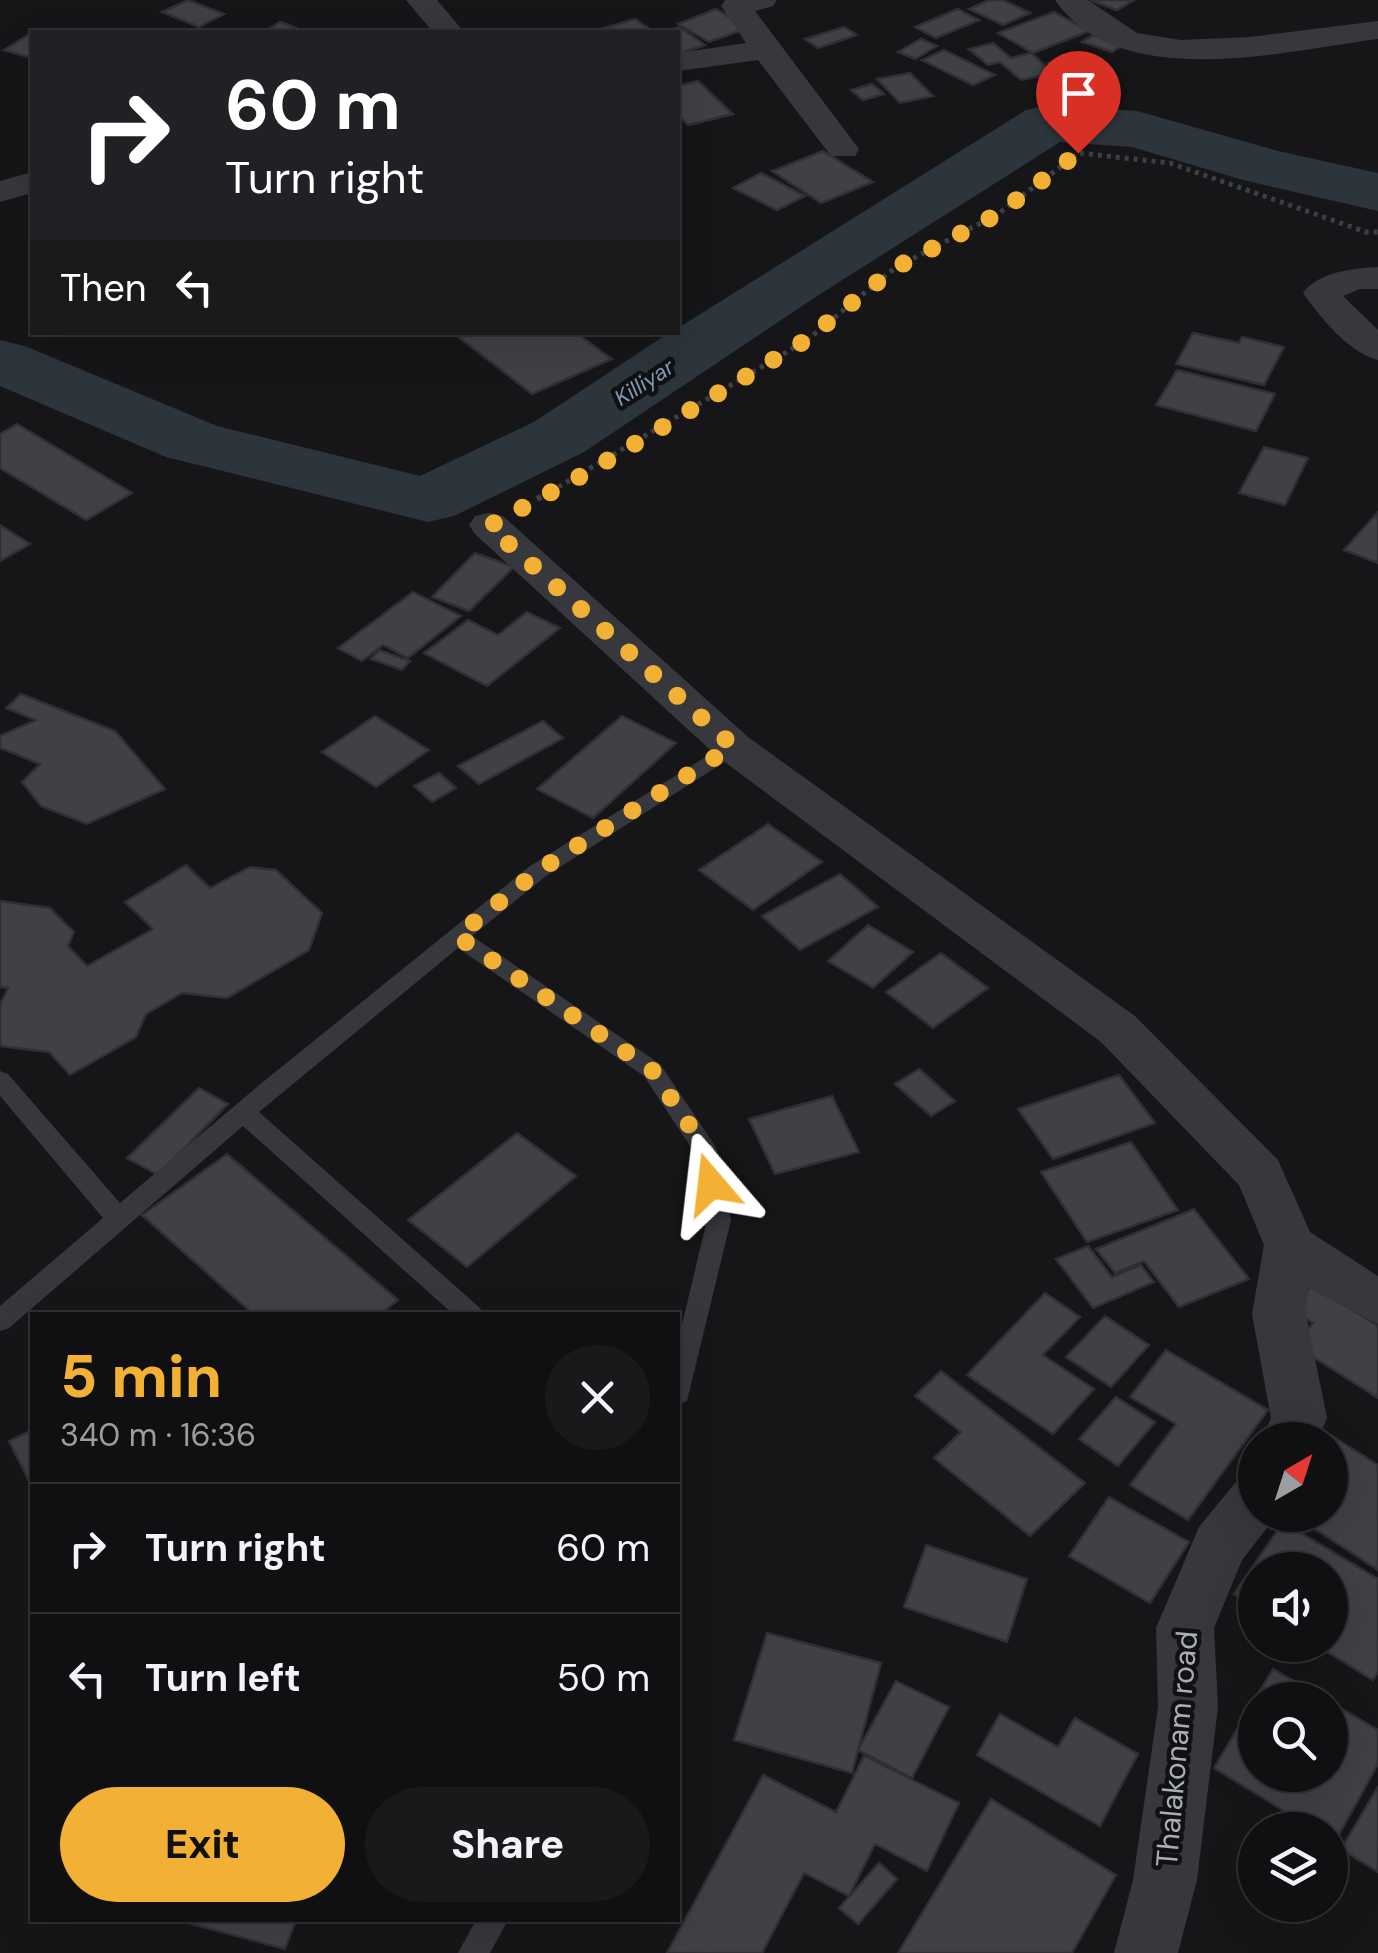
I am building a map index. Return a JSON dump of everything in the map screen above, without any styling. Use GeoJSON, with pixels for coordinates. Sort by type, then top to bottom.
{"type":"FeatureCollection","features":[{"type":"Feature","properties":{"kind":"street"},"geometry":{"type":"LineString","coordinates":[[421,0],[446,30]]}},
{"type":"Feature","properties":{"kind":"street"},"geometry":{"type":"LineString","coordinates":[[1070,0],[1106,30],[1157,48],[1256,44],[1378,30]]}},
{"type":"Feature","properties":{"kind":"street"},"geometry":{"type":"LineString","coordinates":[[743,2],[766,49],[843,149]]}},
{"type":"Feature","properties":{"kind":"street"},"geometry":{"type":"LineString","coordinates":[[680,62],[766,49]]}},
{"type":"Feature","properties":{"kind":"street"},"geometry":{"type":"LineString","coordinates":[[0,192],[30,183]]}},
{"type":"Feature","properties":{"kind":"street"},"geometry":{"type":"LineString","coordinates":[[1378,278],[1354,279],[1321,293],[1342,318],[1378,349]]}},
{"type":"Feature","properties":{"kind":"street"},"geometry":{"type":"LineString","coordinates":[[489,526],[733,746],[1118,1029],[1260,1174],[1290,1245],[1322,1270],[1378,1302]]}},
{"type":"Feature","properties":{"kind":"street"},"geometry":{"type":"LineString","coordinates":[[1290,1245],[1279,1314],[1297,1422]]}},
{"type":"Feature","properties":{"kind":"street","name":"Thalakonam road"},"geometry":{"type":"LineString","coordinates":[[1146,1953],[1165,1880],[1188,1707],[1185,1628],[1218,1545],[1238,1521]]}},
{"type":"Feature","properties":{"kind":"lane"},"geometry":{"type":"LineString","coordinates":[[0,1321],[243,1112],[538,871],[733,746]]}},
{"type":"Feature","properties":{"kind":"lane"},"geometry":{"type":"LineString","coordinates":[[457,936],[652,1070],[704,1147],[719,1220],[680,1385]]}},
{"type":"Feature","properties":{"kind":"lane"},"geometry":{"type":"LineString","coordinates":[[0,1080],[119,1220]]}},
{"type":"Feature","properties":{"kind":"lane"},"geometry":{"type":"LineString","coordinates":[[243,1112],[468,1312]]}},
{"type":"Feature","properties":{"kind":"lane"},"geometry":{"type":"LineString","coordinates":[[473,1953],[492,1922]]}},
{"type":"Feature","properties":{"kind":"path"},"geometry":{"type":"LineString","coordinates":[[489,526],[590,471],[806,340],[895,268],[998,214],[1078,153],[1170,163],[1366,232],[1378,232]]}},
{"type":"Feature","properties":{"kind":"building"},"geometry":{"type":"Polygon","coordinates":[[[188,0],[224,14],[199,27],[162,12],[188,0]]]}},
{"type":"Feature","properties":{"kind":"building"},"geometry":{"type":"Polygon","coordinates":[[[989,0],[1003,0],[1030,13],[1003,25],[969,9],[989,0]]]}},
{"type":"Feature","properties":{"kind":"building"},"geometry":{"type":"Polygon","coordinates":[[[1090,0],[1134,0],[1117,10],[1090,0]]]}},
{"type":"Feature","properties":{"kind":"building"},"geometry":{"type":"Polygon","coordinates":[[[716,9],[748,28],[709,42],[678,24],[716,9]]]}},
{"type":"Feature","properties":{"kind":"building"},"geometry":{"type":"Polygon","coordinates":[[[958,9],[979,20],[936,38],[915,27],[958,9]]]}},
{"type":"Feature","properties":{"kind":"building"},"geometry":{"type":"Polygon","coordinates":[[[1054,12],[1089,31],[1033,53],[998,33],[1054,12]]]}},
{"type":"Feature","properties":{"kind":"building"},"geometry":{"type":"Polygon","coordinates":[[[635,19],[648,28],[640,30],[601,29],[635,19]]]}},
{"type":"Feature","properties":{"kind":"building"},"geometry":{"type":"Polygon","coordinates":[[[280,22],[302,30],[267,30],[280,22]]]}},
{"type":"Feature","properties":{"kind":"building"},"geometry":{"type":"Polygon","coordinates":[[[680,27],[705,45],[680,53],[680,30],[670,30],[680,27]]]}},
{"type":"Feature","properties":{"kind":"building"},"geometry":{"type":"Polygon","coordinates":[[[844,27],[857,35],[818,48],[805,39],[844,27]]]}},
{"type":"Feature","properties":{"kind":"building"},"geometry":{"type":"Polygon","coordinates":[[[28,35],[30,36],[30,56],[4,50],[28,35]]]}},
{"type":"Feature","properties":{"kind":"building"},"geometry":{"type":"Polygon","coordinates":[[[1093,35],[1122,45],[1112,52],[1082,42],[1093,35]]]}},
{"type":"Feature","properties":{"kind":"building"},"geometry":{"type":"Polygon","coordinates":[[[921,39],[937,46],[915,59],[898,52],[921,39]]]}},
{"type":"Feature","properties":{"kind":"building"},"geometry":{"type":"Polygon","coordinates":[[[993,43],[1011,58],[1031,53],[1054,73],[1021,80],[1000,62],[988,65],[969,49],[993,43]]]}},
{"type":"Feature","properties":{"kind":"building"},"geometry":{"type":"Polygon","coordinates":[[[944,50],[995,75],[973,85],[922,60],[944,50]]]}},
{"type":"Feature","properties":{"kind":"building"},"geometry":{"type":"Polygon","coordinates":[[[1076,54],[1095,68],[1068,76],[1048,63],[1076,54]]]}},
{"type":"Feature","properties":{"kind":"building"},"geometry":{"type":"Polygon","coordinates":[[[910,73],[933,96],[900,103],[877,79],[910,73]]]}},
{"type":"Feature","properties":{"kind":"building"},"geometry":{"type":"Polygon","coordinates":[[[698,81],[733,114],[688,125],[680,116],[680,86],[698,81]]]}},
{"type":"Feature","properties":{"kind":"building"},"geometry":{"type":"Polygon","coordinates":[[[872,84],[884,94],[863,100],[851,90],[872,84]]]}},
{"type":"Feature","properties":{"kind":"building"},"geometry":{"type":"Polygon","coordinates":[[[823,151],[873,182],[821,203],[772,171],[823,151]]]}},
{"type":"Feature","properties":{"kind":"building"},"geometry":{"type":"Polygon","coordinates":[[[761,173],[805,196],[777,210],[733,188],[761,173]]]}},
{"type":"Feature","properties":{"kind":"building"},"geometry":{"type":"Polygon","coordinates":[[[1193,333],[1239,343],[1242,337],[1284,347],[1264,385],[1176,364],[1193,333]]]}},
{"type":"Feature","properties":{"kind":"building"},"geometry":{"type":"Polygon","coordinates":[[[456,335],[579,335],[612,359],[532,394],[456,335]]]}},
{"type":"Feature","properties":{"kind":"building"},"geometry":{"type":"Polygon","coordinates":[[[1177,370],[1275,394],[1256,431],[1156,405],[1177,370]]]}},
{"type":"Feature","properties":{"kind":"building"},"geometry":{"type":"Polygon","coordinates":[[[17,424],[132,493],[86,520],[0,468],[0,434],[17,424]]]}},
{"type":"Feature","properties":{"kind":"building"},"geometry":{"type":"Polygon","coordinates":[[[1264,447],[1308,458],[1285,505],[1239,493],[1264,447]]]}},
{"type":"Feature","properties":{"kind":"building"},"geometry":{"type":"Polygon","coordinates":[[[1378,512],[1378,563],[1344,550],[1378,512]]]}},
{"type":"Feature","properties":{"kind":"building"},"geometry":{"type":"Polygon","coordinates":[[[0,525],[30,544],[0,561],[0,525]]]}},
{"type":"Feature","properties":{"kind":"building"},"geometry":{"type":"Polygon","coordinates":[[[475,553],[514,567],[469,611],[432,597],[475,553]]]}},
{"type":"Feature","properties":{"kind":"building"},"geometry":{"type":"Polygon","coordinates":[[[413,592],[461,616],[408,658],[383,645],[362,661],[338,648],[413,592]]]}},
{"type":"Feature","properties":{"kind":"building"},"geometry":{"type":"Polygon","coordinates":[[[527,612],[560,628],[487,686],[424,653],[468,620],[498,635],[527,612]]]}},
{"type":"Feature","properties":{"kind":"building"},"geometry":{"type":"Polygon","coordinates":[[[379,650],[410,661],[402,670],[371,659],[379,650]]]}},
{"type":"Feature","properties":{"kind":"building"},"geometry":{"type":"Polygon","coordinates":[[[21,694],[115,731],[165,789],[87,824],[41,806],[22,782],[40,764],[0,748],[0,736],[36,720],[6,708],[21,694]]]}},
{"type":"Feature","properties":{"kind":"building"},"geometry":{"type":"Polygon","coordinates":[[[375,716],[429,750],[376,787],[322,752],[375,716]]]}},
{"type":"Feature","properties":{"kind":"building"},"geometry":{"type":"Polygon","coordinates":[[[622,716],[676,743],[593,818],[537,789],[622,716]]]}},
{"type":"Feature","properties":{"kind":"building"},"geometry":{"type":"Polygon","coordinates":[[[543,721],[563,738],[479,784],[458,766],[543,721]]]}},
{"type":"Feature","properties":{"kind":"building"},"geometry":{"type":"Polygon","coordinates":[[[439,773],[456,788],[432,802],[414,786],[439,773]]]}},
{"type":"Feature","properties":{"kind":"building"},"geometry":{"type":"Polygon","coordinates":[[[768,824],[822,862],[753,910],[699,870],[768,824]]]}},
{"type":"Feature","properties":{"kind":"building"},"geometry":{"type":"Polygon","coordinates":[[[186,865],[210,888],[250,867],[276,870],[322,913],[309,950],[227,998],[182,993],[146,1014],[136,1037],[70,1075],[49,1052],[0,1046],[0,1005],[8,988],[0,987],[0,901],[50,908],[74,932],[68,946],[87,966],[153,929],[125,902],[186,865]]]}},
{"type":"Feature","properties":{"kind":"building"},"geometry":{"type":"Polygon","coordinates":[[[840,874],[878,907],[800,950],[762,916],[840,874]]]}},
{"type":"Feature","properties":{"kind":"building"},"geometry":{"type":"Polygon","coordinates":[[[868,925],[913,952],[873,988],[828,961],[868,925]]]}},
{"type":"Feature","properties":{"kind":"building"},"geometry":{"type":"Polygon","coordinates":[[[941,953],[988,988],[933,1028],[886,992],[941,953]]]}},
{"type":"Feature","properties":{"kind":"building"},"geometry":{"type":"Polygon","coordinates":[[[919,1069],[955,1101],[931,1116],[895,1084],[919,1069]]]}},
{"type":"Feature","properties":{"kind":"building"},"geometry":{"type":"Polygon","coordinates":[[[1119,1075],[1155,1123],[1053,1159],[1018,1109],[1119,1075]]]}},
{"type":"Feature","properties":{"kind":"building"},"geometry":{"type":"Polygon","coordinates":[[[199,1088],[228,1104],[158,1175],[127,1158],[199,1088]]]}},
{"type":"Feature","properties":{"kind":"building"},"geometry":{"type":"Polygon","coordinates":[[[832,1096],[859,1152],[775,1174],[749,1119],[832,1096]]]}},
{"type":"Feature","properties":{"kind":"building"},"geometry":{"type":"Polygon","coordinates":[[[517,1133],[576,1176],[467,1267],[408,1220],[517,1133]]]}},
{"type":"Feature","properties":{"kind":"building"},"geometry":{"type":"Polygon","coordinates":[[[1131,1142],[1178,1210],[1087,1242],[1041,1172],[1131,1142]]]}},
{"type":"Feature","properties":{"kind":"building"},"geometry":{"type":"Polygon","coordinates":[[[227,1154],[398,1300],[383,1312],[251,1312],[142,1215],[227,1154]]]}},
{"type":"Feature","properties":{"kind":"building"},"geometry":{"type":"Polygon","coordinates":[[[1194,1209],[1249,1279],[1179,1307],[1144,1261],[1115,1273],[1096,1249],[1194,1209]]]}},
{"type":"Feature","properties":{"kind":"building"},"geometry":{"type":"Polygon","coordinates":[[[1088,1246],[1112,1277],[1141,1265],[1154,1282],[1093,1308],[1056,1259],[1088,1246]]]}},
{"type":"Feature","properties":{"kind":"building"},"geometry":{"type":"Polygon","coordinates":[[[1312,1285],[1378,1326],[1378,1398],[1294,1345],[1313,1323],[1291,1309],[1312,1285]]]}},
{"type":"Feature","properties":{"kind":"building"},"geometry":{"type":"Polygon","coordinates":[[[1045,1293],[1080,1317],[1043,1355],[1094,1389],[1053,1434],[967,1375],[1045,1293]]]}},
{"type":"Feature","properties":{"kind":"building"},"geometry":{"type":"Polygon","coordinates":[[[1105,1316],[1149,1345],[1111,1387],[1066,1357],[1105,1316]]]}},
{"type":"Feature","properties":{"kind":"building"},"geometry":{"type":"Polygon","coordinates":[[[1166,1350],[1268,1410],[1259,1422],[1238,1422],[1238,1451],[1188,1520],[1130,1485],[1176,1424],[1130,1397],[1166,1350]]]}},
{"type":"Feature","properties":{"kind":"building"},"geometry":{"type":"Polygon","coordinates":[[[941,1371],[1085,1483],[1030,1536],[934,1458],[961,1432],[915,1396],[941,1371]]]}},
{"type":"Feature","properties":{"kind":"building"},"geometry":{"type":"Polygon","coordinates":[[[1116,1397],[1155,1422],[1118,1466],[1079,1439],[1116,1397]]]}},
{"type":"Feature","properties":{"kind":"building"},"geometry":{"type":"Polygon","coordinates":[[[30,1431],[30,1483],[9,1441],[30,1431]]]}},
{"type":"Feature","properties":{"kind":"building"},"geometry":{"type":"Polygon","coordinates":[[[1348,1446],[1378,1465],[1378,1570],[1319,1532],[1348,1532],[1348,1446]]]}},
{"type":"Feature","properties":{"kind":"building"},"geometry":{"type":"Polygon","coordinates":[[[1109,1497],[1189,1542],[1150,1603],[1069,1556],[1109,1497]]]}},
{"type":"Feature","properties":{"kind":"building"},"geometry":{"type":"Polygon","coordinates":[[[1276,1532],[1300,1532],[1333,1552],[1263,1552],[1276,1532]]]}},
{"type":"Feature","properties":{"kind":"building"},"geometry":{"type":"Polygon","coordinates":[[[926,1545],[1027,1579],[1007,1642],[904,1607],[926,1545]]]}},
{"type":"Feature","properties":{"kind":"building"},"geometry":{"type":"Polygon","coordinates":[[[1348,1561],[1378,1579],[1378,1672],[1373,1680],[1344,1662],[1348,1662],[1348,1561]]]}},
{"type":"Feature","properties":{"kind":"building"},"geometry":{"type":"Polygon","coordinates":[[[767,1633],[881,1663],[852,1773],[734,1740],[767,1633]]]}},
{"type":"Feature","properties":{"kind":"building"},"geometry":{"type":"Polygon","coordinates":[[[1273,1669],[1296,1682],[1265,1682],[1273,1669]]]}},
{"type":"Feature","properties":{"kind":"building"},"geometry":{"type":"Polygon","coordinates":[[[896,1681],[949,1707],[912,1778],[858,1750],[896,1681]]]}},
{"type":"Feature","properties":{"kind":"building"},"geometry":{"type":"Polygon","coordinates":[[[1348,1712],[1378,1730],[1378,1764],[1348,1818],[1348,1812],[1286,1812],[1253,1792],[1348,1792],[1348,1712]]]}},
{"type":"Feature","properties":{"kind":"building"},"geometry":{"type":"Polygon","coordinates":[[[1000,1714],[1058,1747],[1075,1718],[1138,1754],[1100,1826],[977,1755],[1000,1714]]]}},
{"type":"Feature","properties":{"kind":"building"},"geometry":{"type":"Polygon","coordinates":[[[1238,1728],[1238,1783],[1214,1768],[1238,1728]]]}},
{"type":"Feature","properties":{"kind":"building"},"geometry":{"type":"Polygon","coordinates":[[[864,1756],[959,1803],[927,1871],[875,1844],[849,1896],[804,1873],[762,1953],[667,1953],[763,1775],[836,1812],[864,1756]]]}},
{"type":"Feature","properties":{"kind":"building"},"geometry":{"type":"Polygon","coordinates":[[[1378,1787],[1378,1872],[1348,1853],[1348,1837],[1378,1787]]]}},
{"type":"Feature","properties":{"kind":"building"},"geometry":{"type":"Polygon","coordinates":[[[991,1799],[1116,1875],[1072,1953],[898,1953],[991,1799]]]}},
{"type":"Feature","properties":{"kind":"building"},"geometry":{"type":"Polygon","coordinates":[[[879,1863],[897,1879],[858,1924],[839,1908],[879,1863]]]}},
{"type":"Feature","properties":{"kind":"building"},"geometry":{"type":"Polygon","coordinates":[[[184,1922],[295,1922],[285,1949],[184,1922]]]}},
{"type":"Feature","properties":{"kind":"waterway","name":"Killiyar"},"geometry":{"type":"LineString","coordinates":[[0,361],[192,442],[428,500],[559,437],[790,284],[1048,123],[1137,129],[1265,167],[1378,192]]}},
{"type":"Feature","properties":{"kind":"route"},"geometry":{"type":"LineString","coordinates":[[711,1184],[704,1147],[652,1070],[457,936],[538,871],[733,746],[489,526],[590,471],[806,340],[895,268],[998,214],[1078,153]]}}]}
